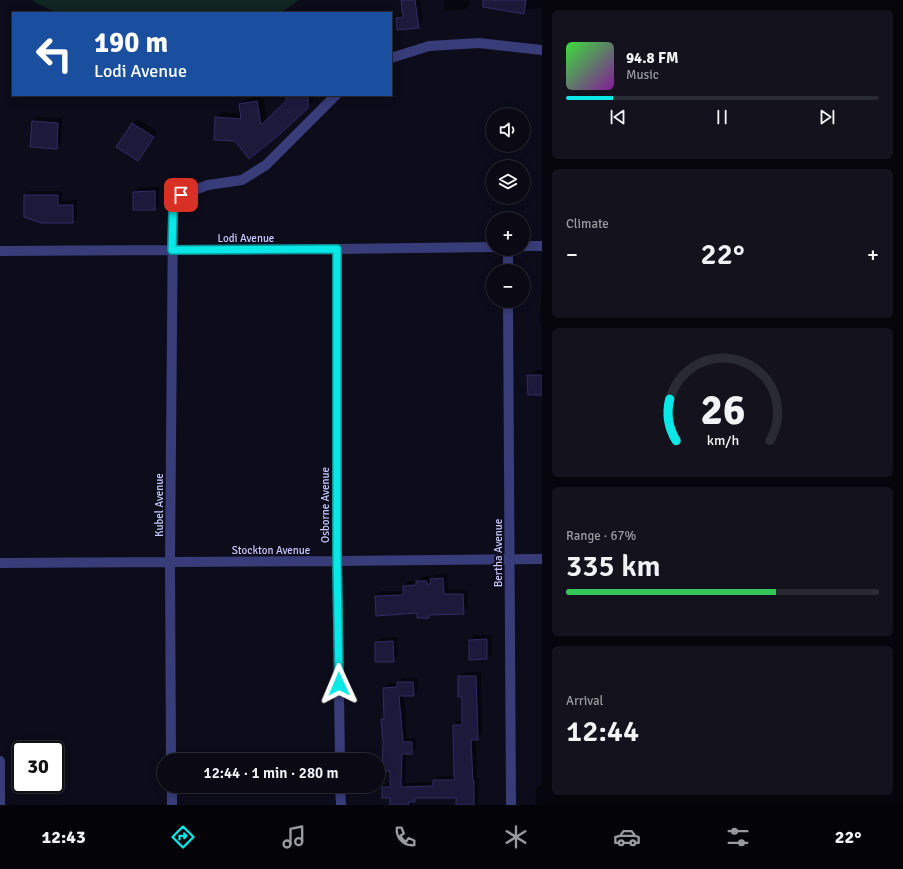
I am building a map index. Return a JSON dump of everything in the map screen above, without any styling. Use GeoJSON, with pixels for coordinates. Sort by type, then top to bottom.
{"type":"FeatureCollection","features":[{"type":"Feature","properties":{"kind":"street"},"geometry":{"type":"LineString","coordinates":[[392,58],[429,46],[479,43],[542,50]]}},
{"type":"Feature","properties":{"kind":"street","name":"Kubel Avenue"},"geometry":{"type":"LineString","coordinates":[[172,753],[170,562],[173,212],[181,195],[208,185],[242,180],[266,165],[335,96]]}},
{"type":"Feature","properties":{"kind":"street"},"geometry":{"type":"LineString","coordinates":[[530,246],[542,246]]}},
{"type":"Feature","properties":{"kind":"street","name":"Lodi Avenue"},"geometry":{"type":"LineString","coordinates":[[0,251],[486,247]]}},
{"type":"Feature","properties":{"kind":"street","name":"Osborne Avenue"},"geometry":{"type":"LineString","coordinates":[[337,249],[337,562],[340,753]]}},
{"type":"Feature","properties":{"kind":"street","name":"Bertha Avenue"},"geometry":{"type":"LineString","coordinates":[[508,308],[511,805]]}},
{"type":"Feature","properties":{"kind":"street","name":"Stockton Avenue"},"geometry":{"type":"LineString","coordinates":[[0,563],[337,562],[542,559]]}},
{"type":"Feature","properties":{"kind":"street"},"geometry":{"type":"LineString","coordinates":[[0,761],[0,805]]}},
{"type":"Feature","properties":{"kind":"street"},"geometry":{"type":"LineString","coordinates":[[172,793],[172,805]]}},
{"type":"Feature","properties":{"kind":"street"},"geometry":{"type":"LineString","coordinates":[[340,793],[341,805]]}},
{"type":"Feature","properties":{"kind":"green space"},"geometry":{"type":"Polygon","coordinates":[[[33,0],[299,0],[282,12],[55,12],[34,2],[33,0]]]}},
{"type":"Feature","properties":{"kind":"building"},"geometry":{"type":"Polygon","coordinates":[[[401,0],[415,0],[419,28],[397,30],[396,18],[403,17],[401,0]]]}},
{"type":"Feature","properties":{"kind":"building"},"geometry":{"type":"Polygon","coordinates":[[[483,0],[526,0],[524,14],[483,7],[483,0]]]}},
{"type":"Feature","properties":{"kind":"building"},"geometry":{"type":"Polygon","coordinates":[[[287,96],[308,96],[308,108],[280,134],[249,159],[235,141],[214,140],[215,117],[241,119],[239,104],[257,101],[261,125],[286,101],[287,96]]]}},
{"type":"Feature","properties":{"kind":"building"},"geometry":{"type":"Polygon","coordinates":[[[32,121],[58,123],[57,149],[30,147],[32,121]]]}},
{"type":"Feature","properties":{"kind":"building"},"geometry":{"type":"Polygon","coordinates":[[[132,123],[154,137],[138,161],[116,147],[132,123]]]}},
{"type":"Feature","properties":{"kind":"building"},"geometry":{"type":"Polygon","coordinates":[[[155,191],[155,210],[133,210],[133,192],[155,191]]]}},
{"type":"Feature","properties":{"kind":"building"},"geometry":{"type":"Polygon","coordinates":[[[24,195],[58,195],[58,205],[73,205],[73,223],[41,223],[24,217],[24,195]]]}},
{"type":"Feature","properties":{"kind":"building"},"geometry":{"type":"Polygon","coordinates":[[[527,375],[542,375],[542,395],[528,395],[527,375]]]}},
{"type":"Feature","properties":{"kind":"building"},"geometry":{"type":"Polygon","coordinates":[[[443,578],[444,594],[463,594],[464,614],[429,615],[429,618],[417,618],[417,613],[376,616],[375,596],[403,595],[403,586],[416,585],[416,581],[426,581],[427,584],[431,584],[430,579],[443,578]]]}},
{"type":"Feature","properties":{"kind":"building"},"geometry":{"type":"Polygon","coordinates":[[[487,639],[487,659],[469,660],[469,640],[487,639]]]}},
{"type":"Feature","properties":{"kind":"building"},"geometry":{"type":"Polygon","coordinates":[[[393,641],[394,662],[375,662],[375,642],[393,641]]]}},
{"type":"Feature","properties":{"kind":"building"},"geometry":{"type":"Polygon","coordinates":[[[458,676],[476,676],[478,740],[471,740],[474,805],[456,805],[456,798],[415,798],[415,802],[408,802],[409,805],[390,805],[390,798],[382,798],[382,793],[385,793],[385,787],[390,787],[390,771],[385,771],[385,753],[383,753],[381,719],[384,719],[383,688],[397,687],[397,682],[413,682],[414,696],[399,696],[403,742],[412,742],[412,754],[402,754],[401,787],[433,786],[433,780],[454,780],[453,725],[462,725],[462,697],[458,697],[458,676]]]}},
{"type":"Feature","properties":{"kind":"route"},"geometry":{"type":"LineString","coordinates":[[181,195],[173,212],[172,250],[337,249],[337,562],[339,684]]}}]}
